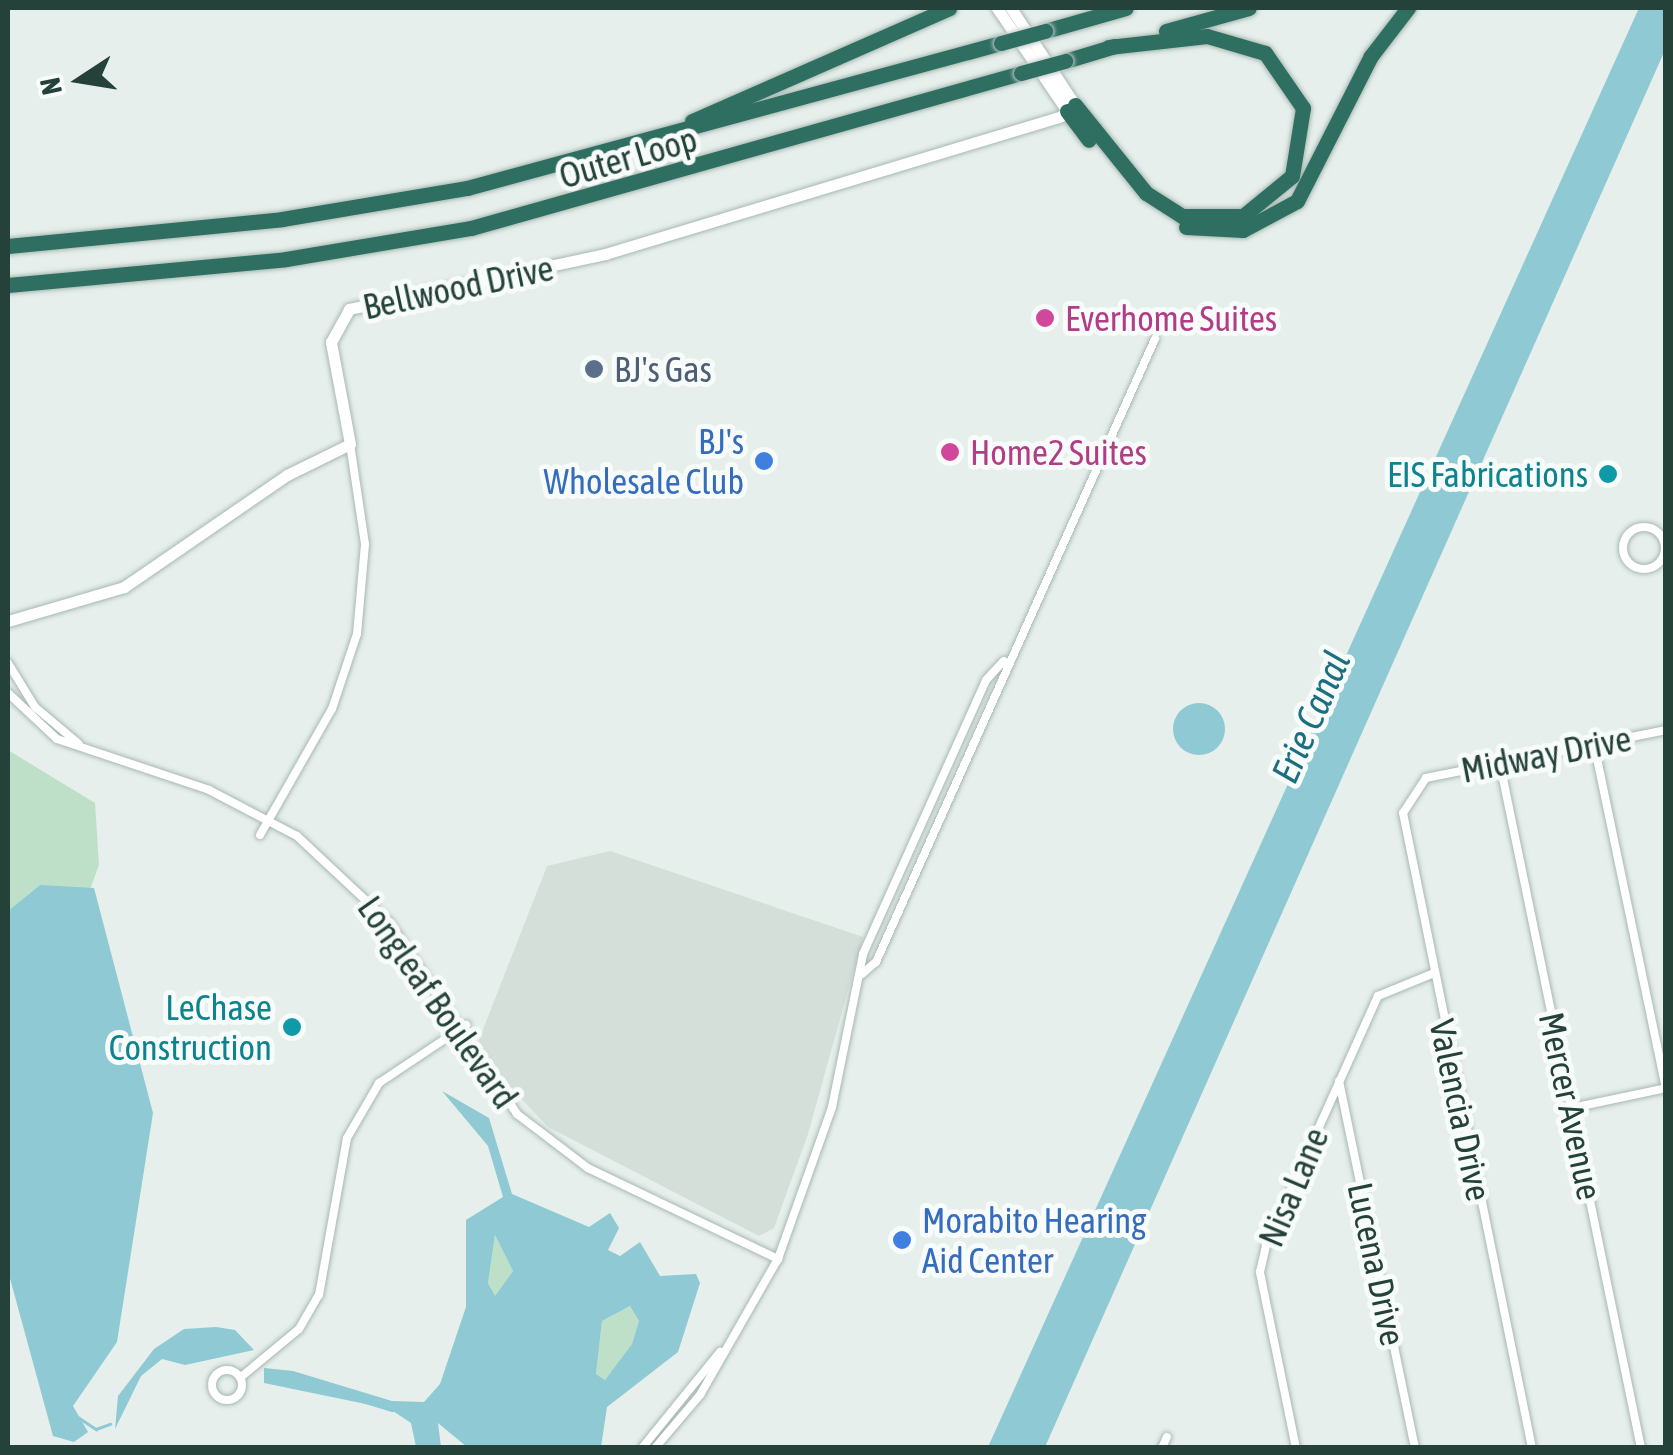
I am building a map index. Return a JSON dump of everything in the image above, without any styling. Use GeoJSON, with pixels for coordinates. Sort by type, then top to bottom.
{"type":"FeatureCollection","features":[{"type":"Feature","properties":{"kind":"highway"},"geometry":{"type":"LineString","coordinates":[[618,150],[946,8]]}},
{"type":"Feature","properties":{"kind":"highway","name":"Outer Loop"},"geometry":{"type":"LineString","coordinates":[[8,246],[344,211],[618,150],[1126,8]]}},
{"type":"Feature","properties":{"kind":"highway","name":"Outer Loop"},"geometry":{"type":"LineString","coordinates":[[8,285],[286,259],[472,228],[1249,8]]}},
{"type":"Feature","properties":{"kind":"highway"},"geometry":{"type":"LineString","coordinates":[[1071,108],[1160,216],[1207,232],[1254,227],[1309,187],[1368,62],[1408,8]]}},
{"type":"Feature","properties":{"kind":"highway"},"geometry":{"type":"LineString","coordinates":[[1071,108],[1146,193],[1186,218],[1243,216],[1292,176],[1303,108],[1265,52],[1216,36],[1109,48]]}},
{"type":"Feature","properties":{"kind":"street"},"geometry":{"type":"LineString","coordinates":[[998,8],[1071,108]]}},
{"type":"Feature","properties":{"kind":"street"},"geometry":{"type":"LineString","coordinates":[[1011,8],[1071,108]]}},
{"type":"Feature","properties":{"kind":"street","name":"Bellwood Drive"},"geometry":{"type":"LineString","coordinates":[[350,444],[330,342],[348,309],[596,256],[1071,108]]}},
{"type":"Feature","properties":{"kind":"street"},"geometry":{"type":"LineString","coordinates":[[862,974],[876,962],[1004,661],[1155,339]]}},
{"type":"Feature","properties":{"kind":"street"},"geometry":{"type":"LineString","coordinates":[[8,621],[124,587],[287,475],[350,444],[366,544],[357,634],[332,709],[260,835]]}},
{"type":"Feature","properties":{"kind":"street"},"geometry":{"type":"LineString","coordinates":[[1647,527],[1665,549],[1642,570],[1623,546],[1647,527]]}},
{"type":"Feature","properties":{"kind":"street"},"geometry":{"type":"LineString","coordinates":[[656,1448],[736,1334],[778,1259],[824,1135],[862,974],[863,954],[986,680],[1004,661]]}},
{"type":"Feature","properties":{"kind":"street","name":"Longleaf Boulevard"},"geometry":{"type":"LineString","coordinates":[[8,663],[39,711],[96,753]]}},
{"type":"Feature","properties":{"kind":"street","name":"Longleaf Boulevard"},"geometry":{"type":"LineString","coordinates":[[8,693],[40,729],[269,818],[376,906],[455,1032],[506,1102],[552,1144],[778,1259]]}},
{"type":"Feature","properties":{"kind":"street","name":"Midway Drive"},"geometry":{"type":"LineString","coordinates":[[1426,778],[1666,730]]}},
{"type":"Feature","properties":{"kind":"street"},"geometry":{"type":"LineString","coordinates":[[1572,1108],[1665,1089],[1594,744]]}},
{"type":"Feature","properties":{"kind":"street","name":"Mercer Avenue"},"geometry":{"type":"LineString","coordinates":[[1500,764],[1641,1448]]}},
{"type":"Feature","properties":{"kind":"street","name":"Valencia Drive"},"geometry":{"type":"LineString","coordinates":[[1426,778],[1403,824],[1532,1448]]}},
{"type":"Feature","properties":{"kind":"street","name":"Nisa Lane"},"geometry":{"type":"LineString","coordinates":[[1296,1448],[1260,1272],[1339,1081],[1386,985],[1432,974]]}},
{"type":"Feature","properties":{"kind":"street"},"geometry":{"type":"LineString","coordinates":[[241,1377],[219,1372],[213,1392],[236,1398],[241,1377],[299,1330],[319,1295],[347,1138],[373,1092],[466,1025]]}},
{"type":"Feature","properties":{"kind":"street","name":"Lucena Drive"},"geometry":{"type":"LineString","coordinates":[[1339,1081],[1415,1448]]}},
{"type":"Feature","properties":{"kind":"street"},"geometry":{"type":"LineString","coordinates":[[642,1448],[736,1334]]}},
{"type":"Feature","properties":{"kind":"street"},"geometry":{"type":"LineString","coordinates":[[1162,1448],[1167,1437]]}},
{"type":"Feature","properties":{"kind":"shaded area"},"geometry":{"type":"Polygon","coordinates":[[[610,851],[863,937],[808,1134],[774,1228],[759,1236],[548,1127],[475,1050],[547,866],[610,851]]]}},
{"type":"Feature","properties":{"kind":"green space"},"geometry":{"type":"Polygon","coordinates":[[[8,750],[95,803],[99,865],[89,892],[40,885],[8,911],[8,750]]]}},
{"type":"Feature","properties":{"kind":"green space"},"geometry":{"type":"Polygon","coordinates":[[[495,1235],[513,1271],[495,1297],[488,1283],[495,1235]]]}},
{"type":"Feature","properties":{"kind":"green space"},"geometry":{"type":"Polygon","coordinates":[[[630,1306],[639,1321],[632,1345],[605,1380],[596,1374],[602,1321],[630,1306]]]}},
{"type":"Feature","properties":{"kind":"water"},"geometry":{"type":"Polygon","coordinates":[[[1639,8],[1665,8],[1665,50],[1045,1447],[988,1447],[1639,8]]]}},
{"type":"Feature","properties":{"kind":"water"},"geometry":{"type":"Polygon","coordinates":[[[1199,703],[1217,711],[1225,729],[1217,747],[1199,755],[1181,747],[1173,729],[1181,711],[1199,703]]]}},
{"type":"Feature","properties":{"kind":"water"},"geometry":{"type":"Polygon","coordinates":[[[40,885],[94,888],[153,1113],[117,1342],[73,1406],[88,1432],[74,1442],[53,1436],[8,1271],[8,911],[40,885]]]}},
{"type":"Feature","properties":{"kind":"water"},"geometry":{"type":"Polygon","coordinates":[[[442,1091],[489,1118],[512,1194],[589,1227],[610,1213],[619,1228],[608,1250],[620,1256],[640,1242],[660,1276],[696,1274],[700,1283],[678,1352],[607,1407],[601,1447],[467,1447],[438,1423],[441,1447],[416,1447],[411,1423],[390,1409],[264,1383],[264,1368],[293,1371],[392,1401],[424,1402],[440,1384],[466,1307],[466,1220],[503,1197],[488,1146],[442,1091]],[[495,1235],[488,1283],[495,1296],[513,1271],[495,1235]],[[630,1306],[602,1321],[596,1374],[605,1380],[632,1344],[639,1321],[630,1306]]]}},
{"type":"Feature","properties":{"kind":"water"},"geometry":{"type":"Polygon","coordinates":[[[184,1329],[235,1330],[254,1350],[185,1365],[162,1359],[141,1376],[115,1429],[118,1396],[154,1349],[184,1329]]]}},
{"type":"Feature","properties":{"kind":"waterway"},"geometry":{"type":"LineString","coordinates":[[333,1392],[392,1410]]}},
{"type":"Feature","properties":{"kind":"waterway"},"geometry":{"type":"LineString","coordinates":[[78,1417],[96,1429],[110,1424]]}},
{"type":"Feature","properties":{"kind":"place","name":"Everhome Suites"},"geometry":{"type":"Point","coordinates":[1045,318]}},
{"type":"Feature","properties":{"kind":"place","name":"BJ's Gas"},"geometry":{"type":"Point","coordinates":[594,369]}},
{"type":"Feature","properties":{"kind":"place","name":"Home2 Suites"},"geometry":{"type":"Point","coordinates":[950,452]}},
{"type":"Feature","properties":{"kind":"place","name":"BJ's Wholesale Club"},"geometry":{"type":"Point","coordinates":[764,461]}},
{"type":"Feature","properties":{"kind":"place","name":"EIS Fabrications"},"geometry":{"type":"Point","coordinates":[1608,474]}},
{"type":"Feature","properties":{"kind":"place","name":"LeChase Construction"},"geometry":{"type":"Point","coordinates":[292,1027]}},
{"type":"Feature","properties":{"kind":"place","name":"Morabito Hearing Aid Center"},"geometry":{"type":"Point","coordinates":[902,1240]}},
{"type":"Feature","properties":{"kind":"water label","name":"Erie Canal"},"geometry":{"type":"Point","coordinates":[1311,717]}}]}
